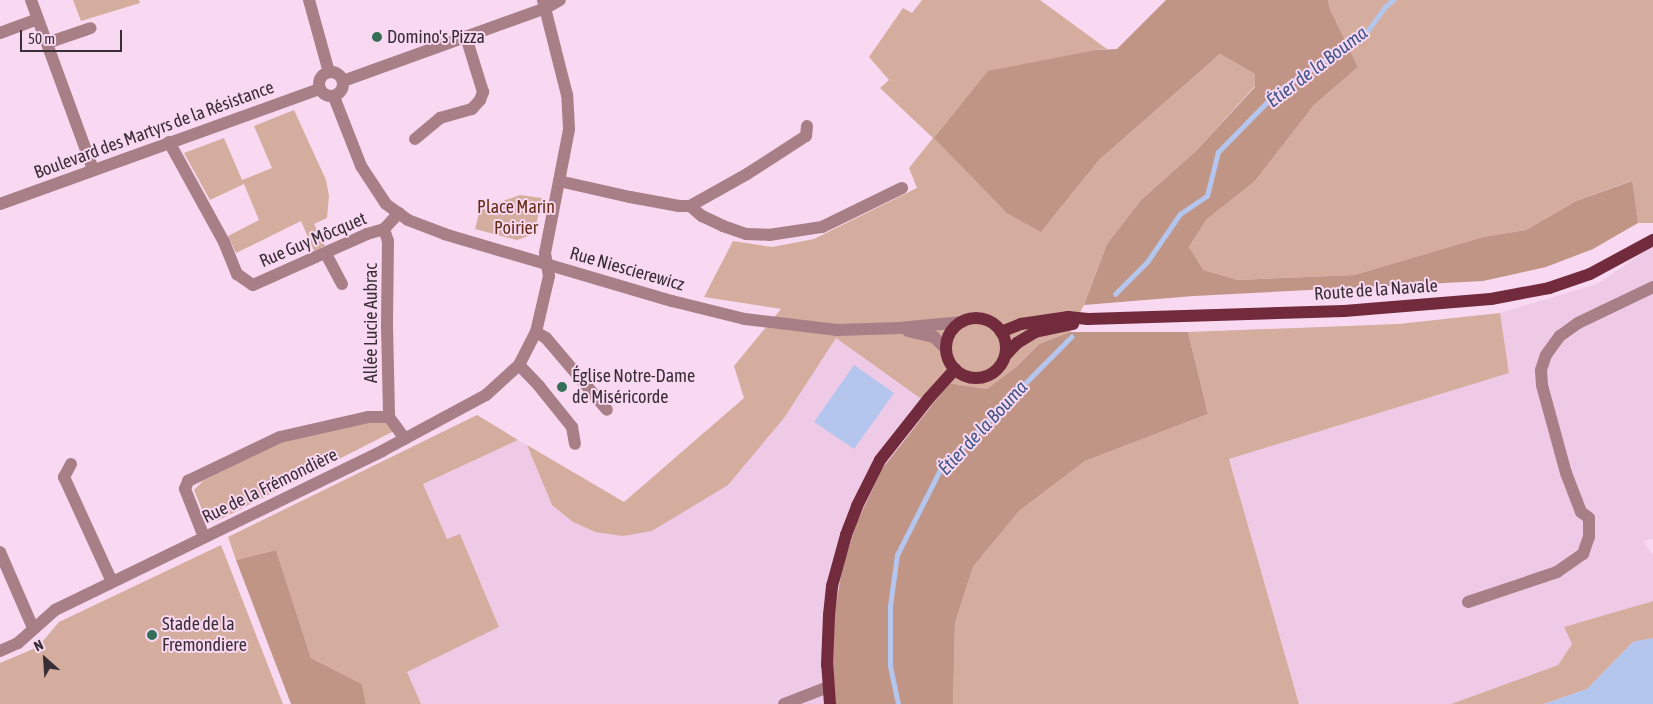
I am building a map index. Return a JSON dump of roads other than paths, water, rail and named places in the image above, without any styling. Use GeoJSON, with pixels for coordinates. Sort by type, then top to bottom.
{"type":"FeatureCollection","features":[{"type":"Feature","properties":{"kind":"main road","name":"Route de la Navale"},"geometry":{"type":"LineString","coordinates":[[1001,332],[1021,324],[1052,318],[1088,319],[1344,311],[1491,299],[1549,288],[1590,274],[1653,240]]}},
{"type":"Feature","properties":{"kind":"main road"},"geometry":{"type":"LineString","coordinates":[[983,319],[993,324],[1001,332],[1006,344],[1005,356],[996,370],[983,377],[966,376],[955,369],[949,360],[946,349],[952,332],[963,322],[983,319]]}},
{"type":"Feature","properties":{"kind":"main road","name":"Route de la Navale"},"geometry":{"type":"LineString","coordinates":[[1005,356],[1017,343],[1035,332],[1088,319]]}},
{"type":"Feature","properties":{"kind":"main road"},"geometry":{"type":"LineString","coordinates":[[830,704],[826,645],[832,586],[846,535],[857,506],[880,460],[949,373],[955,369]]}},
{"type":"Feature","properties":{"kind":"street"},"geometry":{"type":"LineString","coordinates":[[31,0],[93,169]]}},
{"type":"Feature","properties":{"kind":"street"},"geometry":{"type":"LineString","coordinates":[[309,0],[329,72]]}},
{"type":"Feature","properties":{"kind":"street"},"geometry":{"type":"LineString","coordinates":[[343,81],[466,37],[544,4],[560,0]]}},
{"type":"Feature","properties":{"kind":"street","name":"Rue de la Frémondière"},"geometry":{"type":"LineString","coordinates":[[0,651],[18,643],[55,610],[405,439],[486,395],[518,365],[536,332],[549,276],[545,253],[567,145],[570,116],[567,95],[544,4]]}},
{"type":"Feature","properties":{"kind":"street"},"geometry":{"type":"LineString","coordinates":[[0,33],[38,19]]}},
{"type":"Feature","properties":{"kind":"street"},"geometry":{"type":"LineString","coordinates":[[47,43],[91,28]]}},
{"type":"Feature","properties":{"kind":"street"},"geometry":{"type":"LineString","coordinates":[[415,139],[440,118],[472,109],[480,100],[483,92],[466,37]]}},
{"type":"Feature","properties":{"kind":"street"},"geometry":{"type":"LineString","coordinates":[[329,72],[339,75],[343,81],[343,88],[334,96],[327,96],[319,89],[319,80],[329,72]]}},
{"type":"Feature","properties":{"kind":"street","name":"Boulevard des Martyrs de la Résistance"},"geometry":{"type":"LineString","coordinates":[[0,204],[319,89]]}},
{"type":"Feature","properties":{"kind":"street","name":"Rue Niescierewicz"},"geometry":{"type":"LineString","coordinates":[[334,96],[361,166],[386,204],[408,220],[444,234],[672,301],[746,319],[837,330],[899,328],[963,322]]}},
{"type":"Feature","properties":{"kind":"street"},"geometry":{"type":"LineString","coordinates":[[559,181],[630,197],[679,206],[690,206],[747,174],[806,136],[807,126]]}},
{"type":"Feature","properties":{"kind":"street","name":"Rue Guy Môcquet"},"geometry":{"type":"LineString","coordinates":[[169,142],[224,242],[237,274],[248,284],[253,285],[368,234],[384,230],[399,214]]}},
{"type":"Feature","properties":{"kind":"street"},"geometry":{"type":"LineString","coordinates":[[690,206],[702,216],[723,226],[746,234],[769,235],[822,227],[902,188]]}},
{"type":"Feature","properties":{"kind":"street","name":"Allée Lucie Aubrac"},"geometry":{"type":"LineString","coordinates":[[384,230],[388,241],[389,416]]}},
{"type":"Feature","properties":{"kind":"street"},"geometry":{"type":"LineString","coordinates":[[326,254],[342,284]]}},
{"type":"Feature","properties":{"kind":"street"},"geometry":{"type":"LineString","coordinates":[[1468,602],[1557,572],[1583,554],[1589,537],[1589,518],[1581,512],[1566,473],[1542,386],[1542,370],[1546,355],[1560,336],[1578,323],[1653,287]]}},
{"type":"Feature","properties":{"kind":"street","name":"Rue Niescierewicz"},"geometry":{"type":"LineString","coordinates":[[899,328],[931,336],[946,349]]}},
{"type":"Feature","properties":{"kind":"street"},"geometry":{"type":"LineString","coordinates":[[536,332],[546,338],[607,410]]}},
{"type":"Feature","properties":{"kind":"street"},"geometry":{"type":"LineString","coordinates":[[518,365],[539,386],[572,428],[575,444]]}},
{"type":"Feature","properties":{"kind":"street"},"geometry":{"type":"LineString","coordinates":[[204,537],[185,489],[188,481],[280,437],[368,417],[389,416],[405,439]]}},
{"type":"Feature","properties":{"kind":"street"},"geometry":{"type":"LineString","coordinates":[[71,464],[64,477],[112,582]]}},
{"type":"Feature","properties":{"kind":"street"},"geometry":{"type":"LineString","coordinates":[[0,552],[33,628]]}},
{"type":"Feature","properties":{"kind":"street"},"geometry":{"type":"LineString","coordinates":[[784,704],[821,688],[828,687]]}},
{"type":"Feature","properties":{"kind":"water"},"geometry":{"type":"Polygon","coordinates":[[[854,365],[894,393],[854,449],[814,422],[854,365]]]}},
{"type":"Feature","properties":{"kind":"water"},"geometry":{"type":"Polygon","coordinates":[[[1653,638],[1653,704],[1544,704],[1587,689],[1633,642],[1653,638]]]}},
{"type":"Feature","properties":{"kind":"waterway","name":"Étier de la Bouma"},"geometry":{"type":"LineString","coordinates":[[1115,294],[1147,262],[1180,214],[1207,196],[1218,152],[1279,90],[1366,33],[1385,7],[1393,0]]}},
{"type":"Feature","properties":{"kind":"waterway","name":"Étier de la Bouma"},"geometry":{"type":"LineString","coordinates":[[898,704],[890,666],[890,606],[897,555],[941,468],[1071,337]]}},
{"type":"Feature","properties":{"kind":"place","name":"Domino's Pizza"},"geometry":{"type":"Point","coordinates":[377,37]}},
{"type":"Feature","properties":{"kind":"place","name":"Église Notre-Dame de Miséricorde"},"geometry":{"type":"Point","coordinates":[562,387]}},
{"type":"Feature","properties":{"kind":"place","name":"Stade de la Fremondiere"},"geometry":{"type":"Point","coordinates":[152,635]}},
{"type":"Feature","properties":{"kind":"park label","name":"Place Marin Poirier"},"geometry":{"type":"Point","coordinates":[516,218]}}]}
